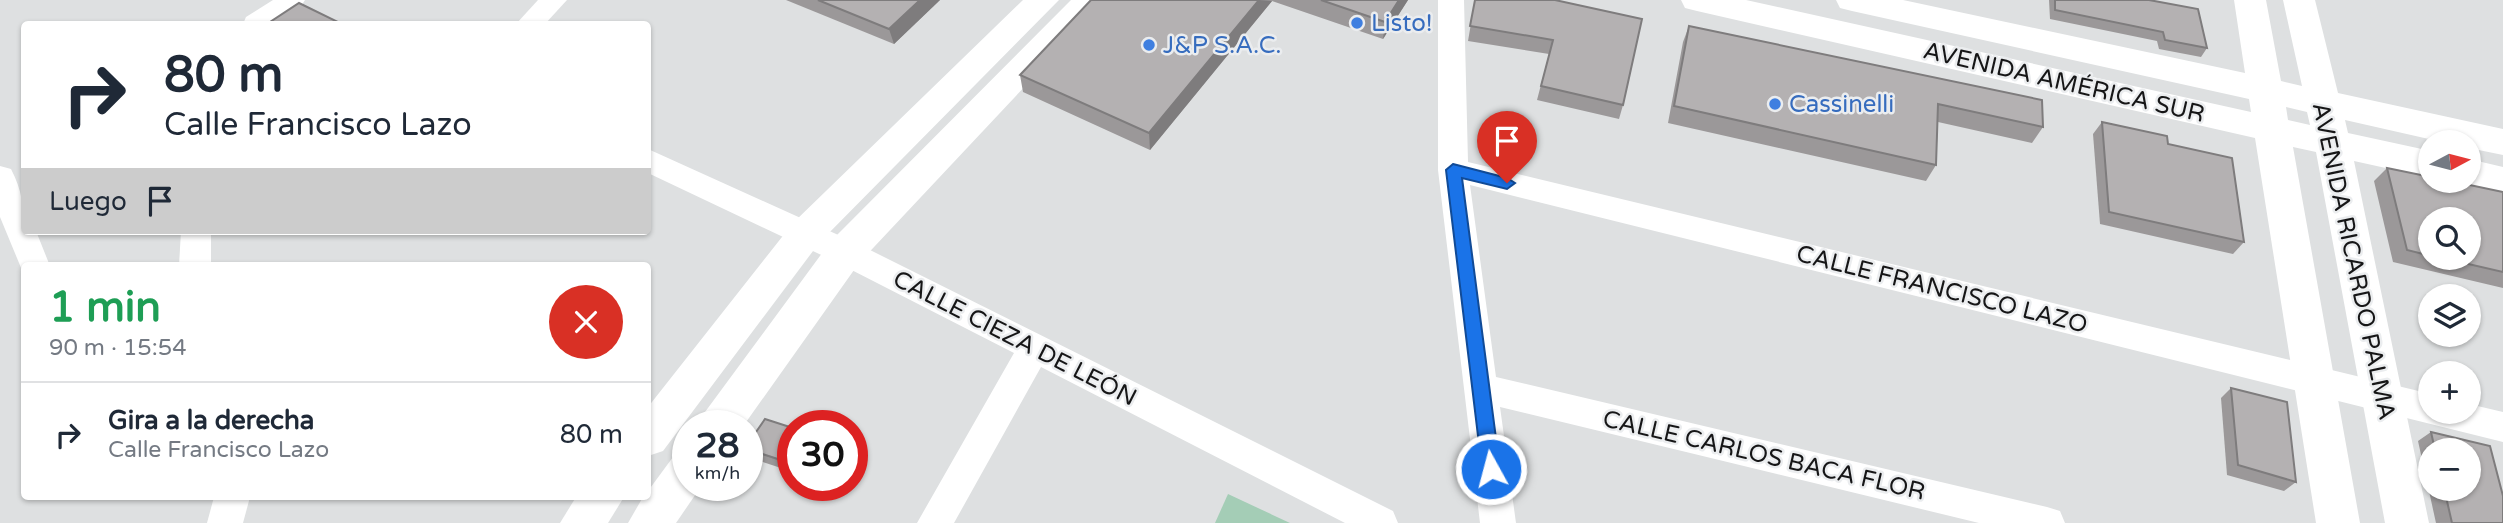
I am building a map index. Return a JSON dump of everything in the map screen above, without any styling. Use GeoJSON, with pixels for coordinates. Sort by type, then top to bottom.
{"type":"FeatureCollection","features":[{"type":"Feature","properties":{"kind":"main road"},"geometry":{"type":"LineString","coordinates":[[651,434],[806,233],[1043,0]]}},
{"type":"Feature","properties":{"kind":"main road"},"geometry":{"type":"LineString","coordinates":[[731,410],[845,252],[1090,0]]}},
{"type":"Feature","properties":{"kind":"main road","name":"AVENIDA AMÉRICA SUR"},"geometry":{"type":"LineString","coordinates":[[1697,0],[2269,110],[2322,104],[2503,142]]}},
{"type":"Feature","properties":{"kind":"main road","name":"AVENIDA AMÉRICA SUR"},"geometry":{"type":"LineString","coordinates":[[1852,0],[2269,110],[2332,142],[2418,161]]}},
{"type":"Feature","properties":{"kind":"main road"},"geometry":{"type":"LineString","coordinates":[[2250,0],[2338,523]]}},
{"type":"Feature","properties":{"kind":"main road","name":"AVENIDA RICARDO PALMA"},"geometry":{"type":"LineString","coordinates":[[2300,0],[2332,142],[2407,523]]}},
{"type":"Feature","properties":{"kind":"main road"},"geometry":{"type":"LineString","coordinates":[[983,57],[1018,72]]}},
{"type":"Feature","properties":{"kind":"main road"},"geometry":{"type":"LineString","coordinates":[[2482,176],[2503,181]]}},
{"type":"Feature","properties":{"kind":"main road"},"geometry":{"type":"LineString","coordinates":[[650,523],[672,492]]}},
{"type":"Feature","properties":{"kind":"main road"},"geometry":{"type":"LineString","coordinates":[[582,523],[600,500]]}},
{"type":"Feature","properties":{"kind":"street"},"geometry":{"type":"LineString","coordinates":[[238,21],[252,0]]}},
{"type":"Feature","properties":{"kind":"street"},"geometry":{"type":"LineString","coordinates":[[260,21],[292,0]]}},
{"type":"Feature","properties":{"kind":"street"},"geometry":{"type":"LineString","coordinates":[[531,21],[554,0]]}},
{"type":"Feature","properties":{"kind":"street"},"geometry":{"type":"LineString","coordinates":[[1451,0],[1453,170],[1498,523]]}},
{"type":"Feature","properties":{"kind":"street","name":"CALLE CIEZA DE LEÓN"},"geometry":{"type":"LineString","coordinates":[[651,161],[845,252],[1380,523]]}},
{"type":"Feature","properties":{"kind":"street","name":"CALLE FRANCISCO LAZO"},"geometry":{"type":"LineString","coordinates":[[1453,170],[2418,406]]}},
{"type":"Feature","properties":{"kind":"street"},"geometry":{"type":"LineString","coordinates":[[0,177],[21,232]]}},
{"type":"Feature","properties":{"kind":"street"},"geometry":{"type":"LineString","coordinates":[[22,235],[32,262]]}},
{"type":"Feature","properties":{"kind":"street"},"geometry":{"type":"LineString","coordinates":[[195,262],[196,235]]}},
{"type":"Feature","properties":{"kind":"street"},"geometry":{"type":"LineString","coordinates":[[935,523],[1034,348]]}},
{"type":"Feature","properties":{"kind":"street","name":"CALLE CARLOS BACA FLOR"},"geometry":{"type":"LineString","coordinates":[[1480,388],[2038,522]]}},
{"type":"Feature","properties":{"kind":"street"},"geometry":{"type":"LineString","coordinates":[[2481,421],[2503,427]]}},
{"type":"Feature","properties":{"kind":"street"},"geometry":{"type":"LineString","coordinates":[[225,523],[231,500]]}},
{"type":"Feature","properties":{"kind":"green space"},"geometry":{"type":"Polygon","coordinates":[[[1228,494],[1290,523],[1215,523],[1228,494]]]}},
{"type":"Feature","properties":{"kind":"building"},"geometry":{"type":"Polygon","coordinates":[[[818,0],[920,0],[889,29],[818,0]]]}},
{"type":"Feature","properties":{"kind":"building","name":"J&P S.A.C."},"geometry":{"type":"Polygon","coordinates":[[[1091,0],[1259,0],[1149,133],[1020,75],[1091,0]]]}},
{"type":"Feature","properties":{"kind":"building"},"geometry":{"type":"Polygon","coordinates":[[[1321,0],[1399,0],[1385,22],[1321,0]]]}},
{"type":"Feature","properties":{"kind":"building"},"geometry":{"type":"Polygon","coordinates":[[[1475,0],[1555,0],[1642,19],[1623,105],[1541,86],[1553,40],[1470,26],[1475,0]]]}},
{"type":"Feature","properties":{"kind":"building"},"geometry":{"type":"Polygon","coordinates":[[[2055,0],[2149,0],[2198,9],[2207,48],[2165,40],[2163,32],[2055,10],[2055,0]]]}},
{"type":"Feature","properties":{"kind":"building"},"geometry":{"type":"Polygon","coordinates":[[[299,3],[336,21],[272,21],[299,3]]]}},
{"type":"Feature","properties":{"kind":"building"},"geometry":{"type":"Polygon","coordinates":[[[1689,26],[2042,100],[2043,127],[1938,104],[1936,165],[1674,106],[1689,26]]]}},
{"type":"Feature","properties":{"kind":"building"},"geometry":{"type":"Polygon","coordinates":[[[2102,122],[2167,136],[2168,144],[2232,158],[2244,242],[2109,212],[2102,122]]]}},
{"type":"Feature","properties":{"kind":"building"},"geometry":{"type":"Polygon","coordinates":[[[2387,168],[2418,174],[2418,193],[2481,193],[2482,188],[2503,192],[2503,272],[2481,267],[2481,207],[2418,207],[2418,253],[2407,250],[2387,168]]]}},
{"type":"Feature","properties":{"kind":"building"},"geometry":{"type":"Polygon","coordinates":[[[2231,388],[2287,402],[2296,482],[2238,465],[2231,388]]]}},
{"type":"Feature","properties":{"kind":"building"},"geometry":{"type":"Polygon","coordinates":[[[765,419],[777,423],[777,459],[763,454],[765,419]]]}},
{"type":"Feature","properties":{"kind":"building"},"geometry":{"type":"Polygon","coordinates":[[[2431,432],[2456,438],[2432,438],[2431,432]]]}},
{"type":"Feature","properties":{"kind":"building"},"geometry":{"type":"Polygon","coordinates":[[[2481,444],[2490,446],[2503,496],[2503,523],[2452,523],[2447,501],[2481,501],[2481,444]]]}},
{"type":"Feature","properties":{"kind":"place","name":"Listo!"},"geometry":{"type":"Point","coordinates":[1357,23]}},
{"type":"Feature","properties":{"kind":"place","name":"J&P S.A.C."},"geometry":{"type":"Point","coordinates":[1149,45]}},
{"type":"Feature","properties":{"kind":"place","name":"Cassinelli"},"geometry":{"type":"Point","coordinates":[1775,104]}},
{"type":"Feature","properties":{"kind":"route"},"geometry":{"type":"LineString","coordinates":[[1491,469],[1453,170],[1507,183]]}}]}
